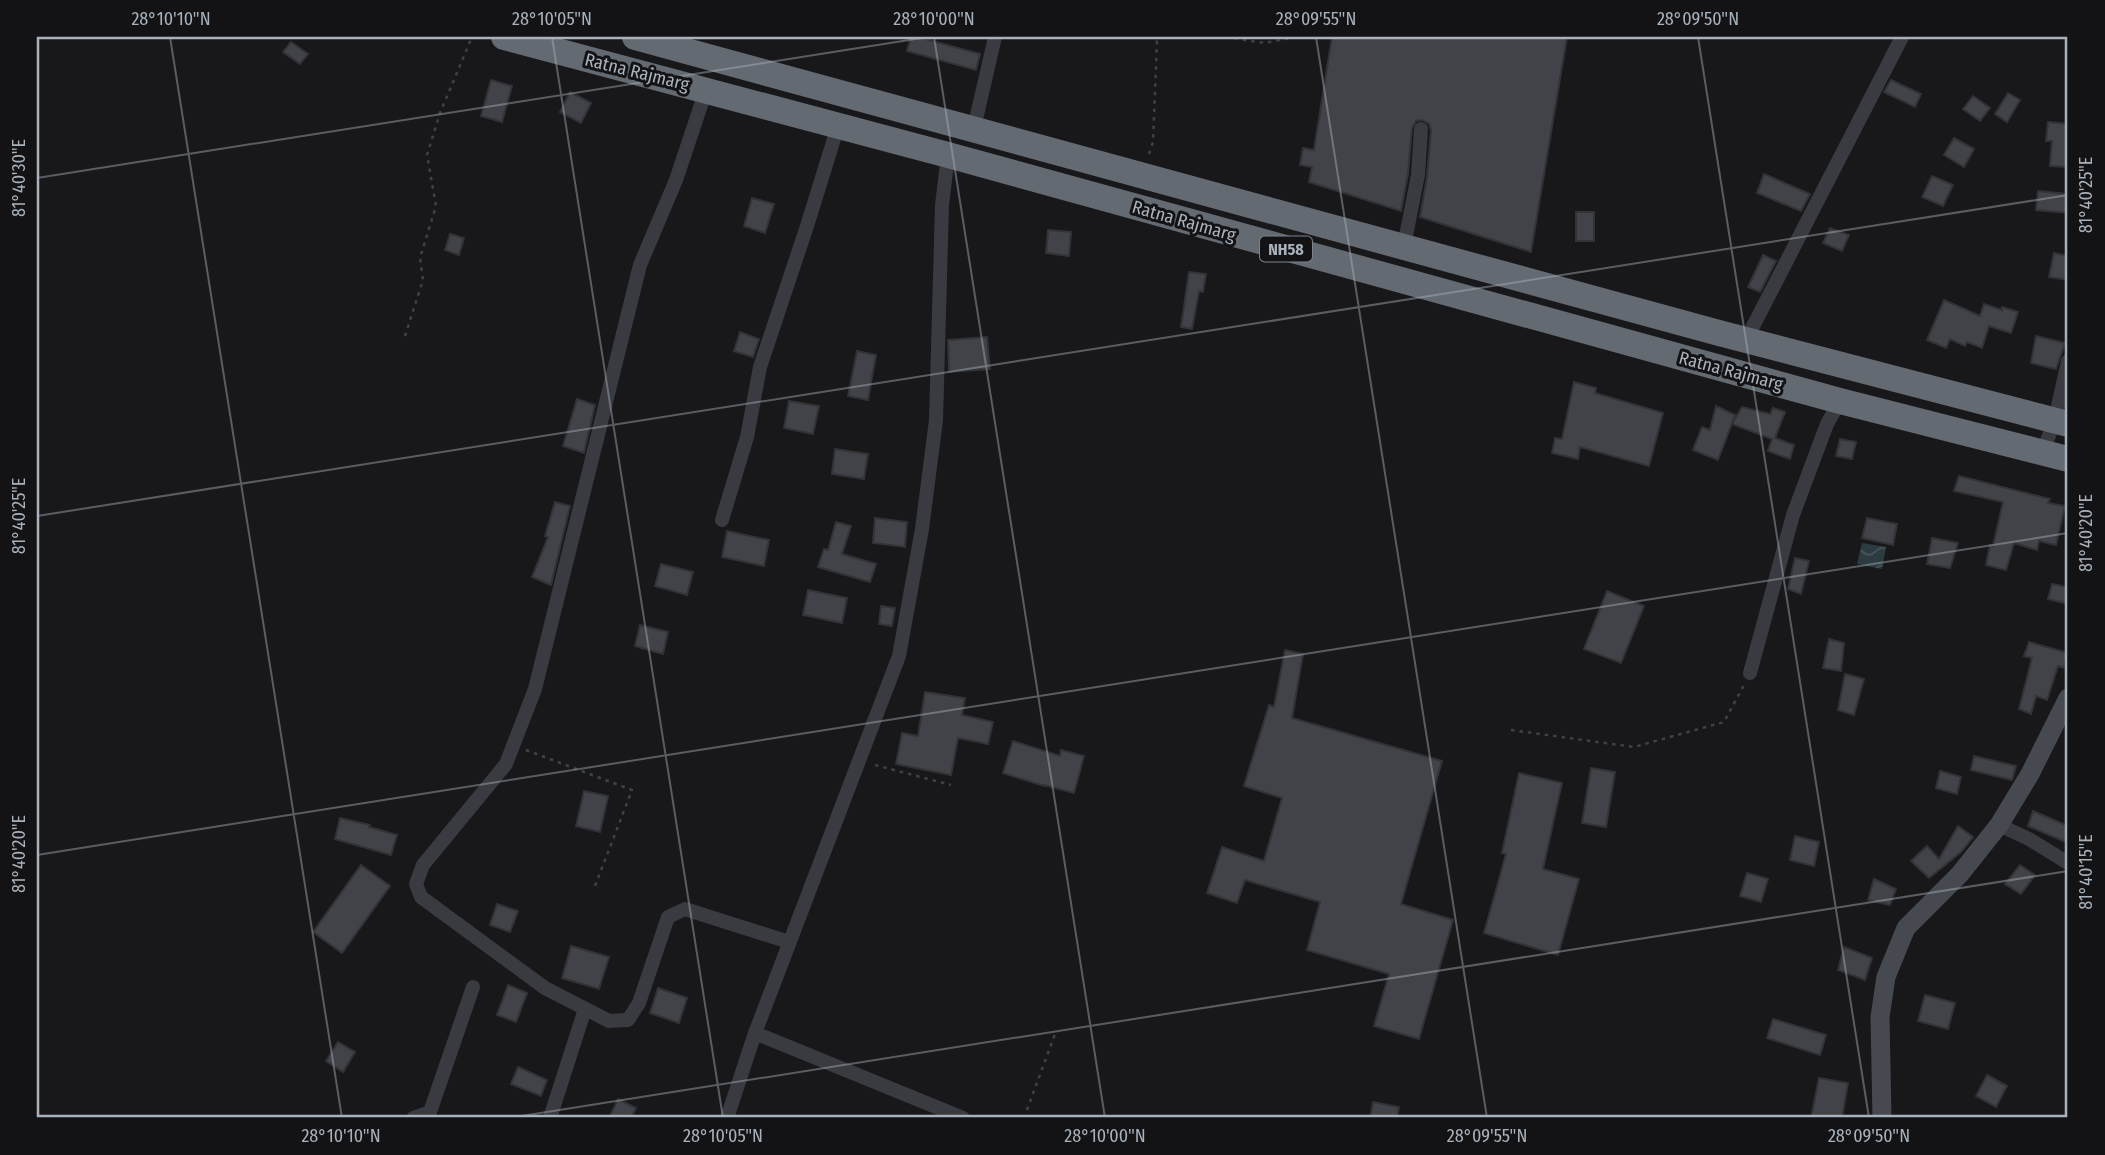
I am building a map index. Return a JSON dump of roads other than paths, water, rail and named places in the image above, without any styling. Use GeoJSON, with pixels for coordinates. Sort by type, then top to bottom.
{"type":"FeatureCollection","features":[{"type":"Feature","properties":{"kind":"highway","name":"Ratna Rajmarg"},"geometry":{"type":"LineString","coordinates":[[504,37],[948,155],[1840,401],[2068,459]]}},
{"type":"Feature","properties":{"kind":"highway","name":"Ratna Rajmarg"},"geometry":{"type":"LineString","coordinates":[[635,37],[1746,340],[2061,422]]}},
{"type":"Feature","properties":{"kind":"street"},"geometry":{"type":"LineString","coordinates":[[974,128],[995,37]]}},
{"type":"Feature","properties":{"kind":"street"},"geometry":{"type":"LineString","coordinates":[[1746,340],[1902,37]]}},
{"type":"Feature","properties":{"kind":"street"},"geometry":{"type":"LineString","coordinates":[[705,90],[676,180],[640,265],[535,689],[506,764],[423,865],[416,884],[421,897],[545,988],[609,1021],[628,1020],[639,1003],[668,917],[685,909],[789,942]]}},
{"type":"Feature","properties":{"kind":"street"},"geometry":{"type":"LineString","coordinates":[[722,520],[747,437],[760,367],[838,126]]}},
{"type":"Feature","properties":{"kind":"street"},"geometry":{"type":"LineString","coordinates":[[1404,246],[1418,176],[1421,129]]}},
{"type":"Feature","properties":{"kind":"street"},"geometry":{"type":"LineString","coordinates":[[727,1118],[755,1033],[898,656],[922,529],[936,421],[942,205],[948,155]]}},
{"type":"Feature","properties":{"kind":"street"},"geometry":{"type":"LineString","coordinates":[[2043,451],[2061,422],[2068,361]]}},
{"type":"Feature","properties":{"kind":"street"},"geometry":{"type":"LineString","coordinates":[[1750,673],[1793,515],[1826,424],[1840,401]]}},
{"type":"Feature","properties":{"kind":"street"},"geometry":{"type":"LineString","coordinates":[[1882,1118],[1880,1017],[1886,977],[1906,928],[1960,874],[1999,825],[2067,705]]}},
{"type":"Feature","properties":{"kind":"street"},"geometry":{"type":"LineString","coordinates":[[1999,825],[2029,839],[2068,863]]}},
{"type":"Feature","properties":{"kind":"street"},"geometry":{"type":"LineString","coordinates":[[413,1118],[430,1111],[473,987]]}},
{"type":"Feature","properties":{"kind":"street"},"geometry":{"type":"LineString","coordinates":[[550,1118],[585,1009]]}},
{"type":"Feature","properties":{"kind":"street"},"geometry":{"type":"LineString","coordinates":[[755,1033],[963,1118]]}},
{"type":"Feature","properties":{"kind":"water"},"geometry":{"type":"Polygon","coordinates":[[[1862,543],[1886,547],[1882,569],[1857,564],[1862,543]]]}}]}
